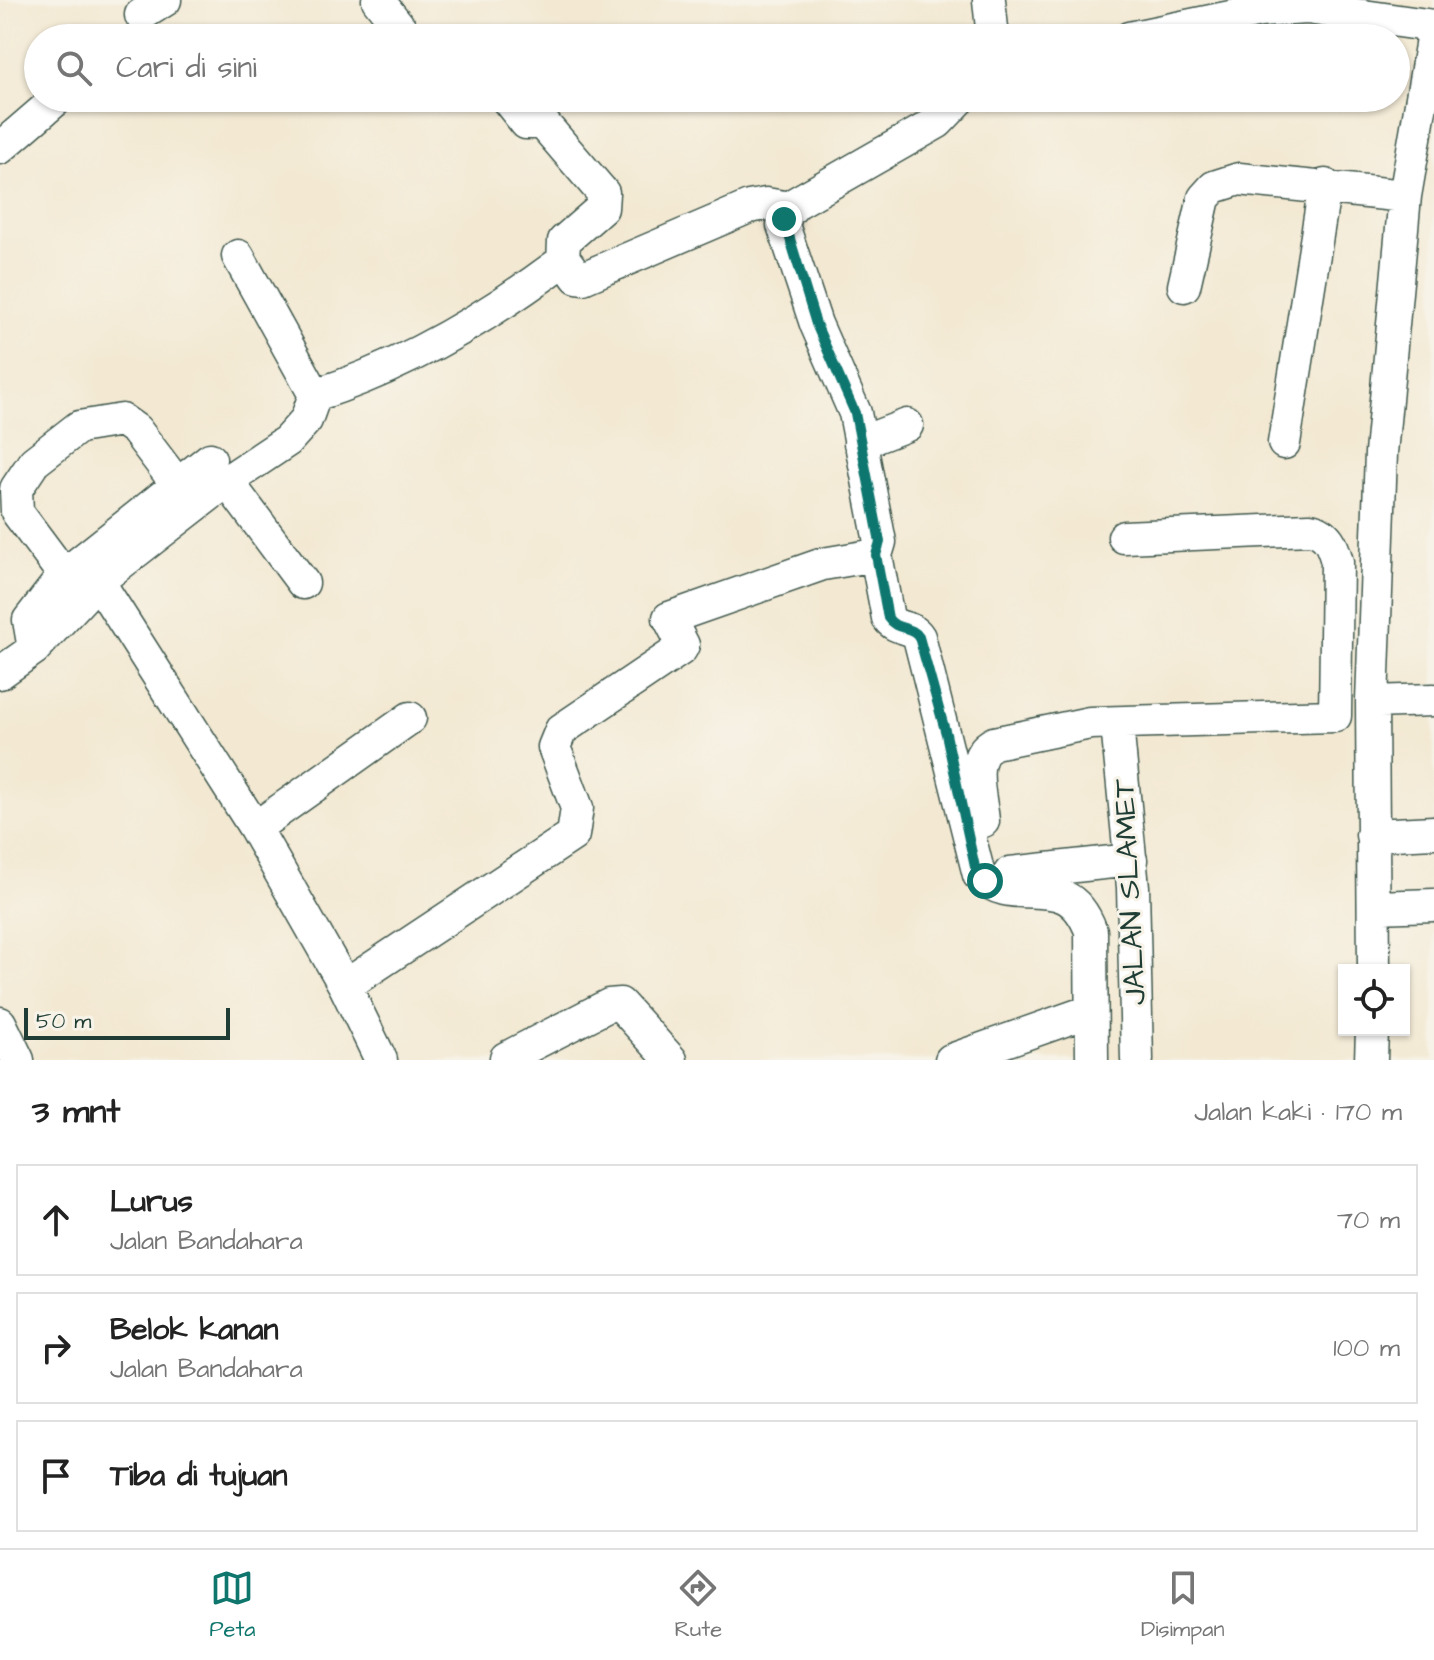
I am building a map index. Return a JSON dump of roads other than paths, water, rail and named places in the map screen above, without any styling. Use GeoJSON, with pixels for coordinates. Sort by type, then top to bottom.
{"type":"FeatureCollection","features":[{"type":"Feature","properties":{"kind":"street"},"geometry":{"type":"LineString","coordinates":[[378,0],[397,24]]}},
{"type":"Feature","properties":{"kind":"street"},"geometry":{"type":"LineString","coordinates":[[989,0],[992,24]]}},
{"type":"Feature","properties":{"kind":"street"},"geometry":{"type":"LineString","coordinates":[[1207,24],[1273,5],[1434,27],[1405,196],[1381,453],[1372,702],[1374,964]]}},
{"type":"Feature","properties":{"kind":"street"},"geometry":{"type":"LineString","coordinates":[[0,148],[42,112]]}},
{"type":"Feature","properties":{"kind":"street"},"geometry":{"type":"LineString","coordinates":[[517,112],[526,123],[543,123],[603,193],[602,208],[564,241],[563,263]]}},
{"type":"Feature","properties":{"kind":"street"},"geometry":{"type":"LineString","coordinates":[[948,112],[938,122],[790,208],[783,225],[816,324],[855,413],[880,542],[876,555],[888,618],[895,626],[912,630],[919,637],[979,875],[1001,890],[1056,891],[1079,906],[1091,931],[1092,1060]]}},
{"type":"Feature","properties":{"kind":"street"},"geometry":{"type":"LineString","coordinates":[[1184,286],[1204,198],[1214,187],[1239,179],[1325,185],[1405,196]]}},
{"type":"Feature","properties":{"kind":"street"},"geometry":{"type":"LineString","coordinates":[[1284,443],[1325,185]]}},
{"type":"Feature","properties":{"kind":"street"},"geometry":{"type":"LineString","coordinates":[[563,263],[583,278],[749,207],[766,204],[790,208]]}},
{"type":"Feature","properties":{"kind":"street"},"geometry":{"type":"LineString","coordinates":[[34,649],[29,620],[64,575],[177,484],[287,441],[306,420],[315,395],[238,256]]}},
{"type":"Feature","properties":{"kind":"street"},"geometry":{"type":"LineString","coordinates":[[315,395],[370,378],[507,303],[563,263]]}},
{"type":"Feature","properties":{"kind":"street"},"geometry":{"type":"LineString","coordinates":[[64,575],[17,512],[16,489],[34,462],[79,427],[122,420],[136,430],[177,484]]}},
{"type":"Feature","properties":{"kind":"street"},"geometry":{"type":"LineString","coordinates":[[860,443],[907,425]]}},
{"type":"Feature","properties":{"kind":"street"},"geometry":{"type":"LineString","coordinates":[[0,673],[34,649],[98,581],[219,470]]}},
{"type":"Feature","properties":{"kind":"street"},"geometry":{"type":"LineString","coordinates":[[219,470],[303,583]]}},
{"type":"Feature","properties":{"kind":"street"},"geometry":{"type":"LineString","coordinates":[[1124,537],[1222,531],[1318,531],[1334,547],[1337,562],[1335,716],[1065,727],[989,745],[980,753],[977,762],[987,856],[996,870],[1013,873],[1131,860]]}},
{"type":"Feature","properties":{"kind":"street"},"geometry":{"type":"LineString","coordinates":[[345,986],[573,835],[577,808],[554,747],[556,739],[561,730],[681,649],[683,645],[669,618],[823,564],[876,555]]}},
{"type":"Feature","properties":{"kind":"street"},"geometry":{"type":"LineString","coordinates":[[98,581],[255,828],[345,986],[381,1060]]}},
{"type":"Feature","properties":{"kind":"street"},"geometry":{"type":"LineString","coordinates":[[1372,702],[1434,700]]}},
{"type":"Feature","properties":{"kind":"street"},"geometry":{"type":"LineString","coordinates":[[255,828],[410,718]]}},
{"type":"Feature","properties":{"kind":"street","name":"JALAN SLAMET"},"geometry":{"type":"LineString","coordinates":[[1117,725],[1131,860],[1137,1060]]}},
{"type":"Feature","properties":{"kind":"street"},"geometry":{"type":"LineString","coordinates":[[1372,835],[1434,832]]}},
{"type":"Feature","properties":{"kind":"street"},"geometry":{"type":"LineString","coordinates":[[1376,907],[1434,905]]}},
{"type":"Feature","properties":{"kind":"street"},"geometry":{"type":"LineString","coordinates":[[506,1058],[609,1005],[620,1004],[671,1060]]}},
{"type":"Feature","properties":{"kind":"street"},"geometry":{"type":"LineString","coordinates":[[951,1060],[1090,1011]]}},
{"type":"Feature","properties":{"kind":"street"},"geometry":{"type":"LineString","coordinates":[[0,1023],[18,1060]]}},
{"type":"Feature","properties":{"kind":"street"},"geometry":{"type":"LineString","coordinates":[[1371,1060],[1372,1036]]}}]}
